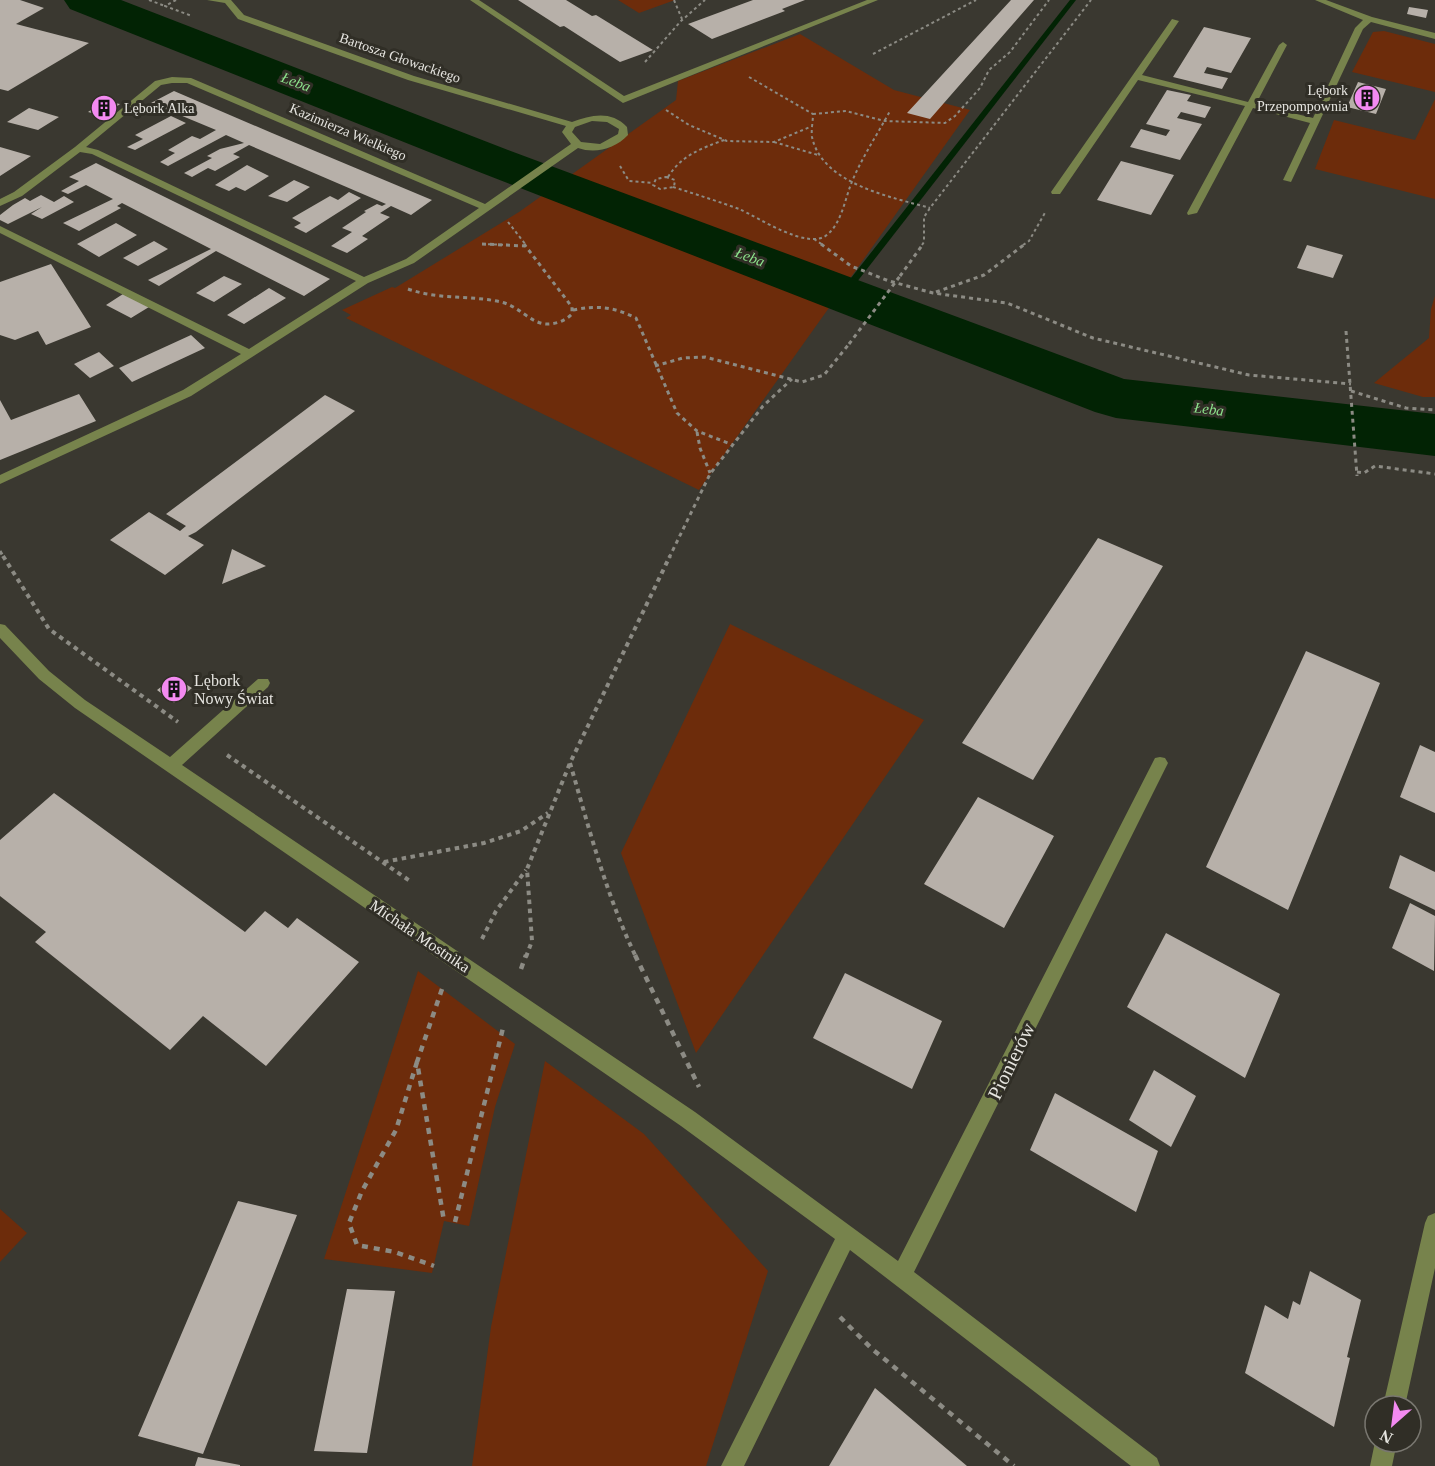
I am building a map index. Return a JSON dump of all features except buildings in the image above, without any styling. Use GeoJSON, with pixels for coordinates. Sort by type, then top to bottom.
{"type":"FeatureCollection","features":[{"type":"Feature","properties":{"kind":"street","name":"Bartosza Głowackiego"},"geometry":{"type":"LineString","coordinates":[[211,0],[228,1],[241,17],[400,74],[572,125]]}},
{"type":"Feature","properties":{"kind":"street"},"geometry":{"type":"LineString","coordinates":[[474,0],[623,100],[874,0]]}},
{"type":"Feature","properties":{"kind":"street"},"geometry":{"type":"LineString","coordinates":[[1319,0],[1369,19],[1435,36]]}},
{"type":"Feature","properties":{"kind":"street"},"geometry":{"type":"LineString","coordinates":[[1288,180],[1359,28],[1369,19]]}},
{"type":"Feature","properties":{"kind":"street"},"geometry":{"type":"LineString","coordinates":[[1056,192],[1175,21]]}},
{"type":"Feature","properties":{"kind":"street"},"geometry":{"type":"LineString","coordinates":[[1192,213],[1283,45]]}},
{"type":"Feature","properties":{"kind":"street"},"geometry":{"type":"LineString","coordinates":[[1137,77],[1315,122]]}},
{"type":"Feature","properties":{"kind":"street","name":"Kazimierza Wielkiego"},"geometry":{"type":"LineString","coordinates":[[0,203],[18,194],[78,149],[158,83],[188,80],[487,208]]}},
{"type":"Feature","properties":{"kind":"street"},"geometry":{"type":"LineString","coordinates":[[591,118],[612,120],[624,129],[618,141],[610,145],[587,147],[577,144],[569,139],[567,132],[572,125],[591,118]]}},
{"type":"Feature","properties":{"kind":"street"},"geometry":{"type":"LineString","coordinates":[[0,480],[187,393],[364,281],[410,261],[577,144]]}},
{"type":"Feature","properties":{"kind":"street"},"geometry":{"type":"LineString","coordinates":[[78,149],[95,152],[364,281]]}},
{"type":"Feature","properties":{"kind":"street"},"geometry":{"type":"LineString","coordinates":[[0,229],[251,354]]}},
{"type":"Feature","properties":{"kind":"street","name":"Michała Mostnika"},"geometry":{"type":"LineString","coordinates":[[2,634],[44,675],[80,704],[688,1119],[847,1236]]}},
{"type":"Feature","properties":{"kind":"street"},"geometry":{"type":"LineString","coordinates":[[170,766],[263,683]]}},
{"type":"Feature","properties":{"kind":"street","name":"Pionierów"},"geometry":{"type":"LineString","coordinates":[[901,1275],[918,1246],[1160,763]]}},
{"type":"Feature","properties":{"kind":"street"},"geometry":{"type":"LineString","coordinates":[[1397,1394],[1435,1223]]}},
{"type":"Feature","properties":{"kind":"street"},"geometry":{"type":"LineString","coordinates":[[732,1466],[847,1236],[1149,1466]]}},
{"type":"Feature","properties":{"kind":"path"},"geometry":{"type":"LineString","coordinates":[[148,0],[165,6]]}},
{"type":"Feature","properties":{"kind":"path"},"geometry":{"type":"LineString","coordinates":[[674,0],[682,19]]}},
{"type":"Feature","properties":{"kind":"path"},"geometry":{"type":"LineString","coordinates":[[644,63],[674,32],[682,19],[705,0]]}},
{"type":"Feature","properties":{"kind":"path"},"geometry":{"type":"LineString","coordinates":[[873,54],[976,0]]}},
{"type":"Feature","properties":{"kind":"path"},"geometry":{"type":"LineString","coordinates":[[720,60],[813,114],[855,111],[885,121],[932,124],[951,120],[980,88],[989,70],[1010,52],[1049,0]]}},
{"type":"Feature","properties":{"kind":"path"},"geometry":{"type":"LineString","coordinates":[[655,366],[683,358],[705,357],[802,382],[824,375],[924,242],[924,217],[930,208],[1090,0]]}},
{"type":"Feature","properties":{"kind":"path"},"geometry":{"type":"LineString","coordinates":[[641,93],[682,121],[724,140],[774,142],[819,155]]}},
{"type":"Feature","properties":{"kind":"path"},"geometry":{"type":"LineString","coordinates":[[814,239],[829,234],[847,201],[851,184],[891,111]]}},
{"type":"Feature","properties":{"kind":"path"},"geometry":{"type":"LineString","coordinates":[[813,114],[810,127],[815,151],[851,184],[930,208]]}},
{"type":"Feature","properties":{"kind":"path"},"geometry":{"type":"LineString","coordinates":[[774,142],[810,127]]}},
{"type":"Feature","properties":{"kind":"path"},"geometry":{"type":"LineString","coordinates":[[668,177],[676,164],[688,154],[724,140]]}},
{"type":"Feature","properties":{"kind":"path"},"geometry":{"type":"LineString","coordinates":[[618,164],[629,181],[653,183],[659,178],[668,177],[676,182],[673,188]]}},
{"type":"Feature","properties":{"kind":"path"},"geometry":{"type":"LineString","coordinates":[[653,183],[654,187],[660,189],[673,188],[740,210],[791,235],[814,239],[856,268],[889,281],[933,293],[1007,303],[1093,338],[1249,375],[1351,384]]}},
{"type":"Feature","properties":{"kind":"path"},"geometry":{"type":"LineString","coordinates":[[933,293],[984,275],[1029,241],[1056,192]]}},
{"type":"Feature","properties":{"kind":"path"},"geometry":{"type":"LineString","coordinates":[[502,214],[573,310]]}},
{"type":"Feature","properties":{"kind":"path"},"geometry":{"type":"LineString","coordinates":[[481,244],[526,246]]}},
{"type":"Feature","properties":{"kind":"path"},"geometry":{"type":"LineString","coordinates":[[403,287],[432,298],[504,302],[520,308],[532,321],[546,324],[564,321],[573,310]]}},
{"type":"Feature","properties":{"kind":"path"},"geometry":{"type":"LineString","coordinates":[[573,310],[592,306],[626,311],[636,318],[677,413],[697,431],[734,445]]}},
{"type":"Feature","properties":{"kind":"path"},"geometry":{"type":"LineString","coordinates":[[1346,331],[1357,474],[1364,473],[1375,466],[1435,474]]}},
{"type":"Feature","properties":{"kind":"path"},"geometry":{"type":"LineString","coordinates":[[483,939],[496,911],[526,869],[570,763],[710,474],[764,406],[792,379]]}},
{"type":"Feature","properties":{"kind":"path"},"geometry":{"type":"LineString","coordinates":[[1351,391],[1406,408],[1435,411]]}},
{"type":"Feature","properties":{"kind":"path"},"geometry":{"type":"LineString","coordinates":[[697,431],[700,448],[710,474]]}},
{"type":"Feature","properties":{"kind":"path"},"geometry":{"type":"LineString","coordinates":[[570,763],[592,840],[623,930],[699,1088]]}},
{"type":"Feature","properties":{"kind":"path"},"geometry":{"type":"LineString","coordinates":[[383,862],[484,843],[521,831],[548,813]]}},
{"type":"Feature","properties":{"kind":"path"},"geometry":{"type":"LineString","coordinates":[[455,1222],[510,996],[532,941],[526,869]]}},
{"type":"Feature","properties":{"kind":"path"},"geometry":{"type":"LineString","coordinates":[[434,1266],[395,1251],[357,1245],[350,1222],[362,1191],[396,1130],[437,1005]]}},
{"type":"Feature","properties":{"kind":"path"},"geometry":{"type":"LineString","coordinates":[[417,1062],[444,1221]]}},
{"type":"Feature","properties":{"kind":"path"},"geometry":{"type":"LineString","coordinates":[[818,1295],[871,1348],[1014,1466]]}},
{"type":"Feature","properties":{"kind":"shaded area"},"geometry":{"type":"Polygon","coordinates":[[[618,0],[675,0],[639,13],[618,0]]]}},
{"type":"Feature","properties":{"kind":"shaded area"},"geometry":{"type":"Polygon","coordinates":[[[1384,31],[1435,44],[1435,92],[1352,72],[1373,32],[1384,31]]]}},
{"type":"Feature","properties":{"kind":"shaded area"},"geometry":{"type":"Polygon","coordinates":[[[800,34],[894,90],[970,110],[699,490],[346,318],[351,315],[342,310],[392,287],[395,288],[519,212],[676,100],[678,81],[800,34]]]}},
{"type":"Feature","properties":{"kind":"shaded area"},"geometry":{"type":"Polygon","coordinates":[[[1435,99],[1435,199],[1315,169],[1334,120],[1415,140],[1435,99]]]}},
{"type":"Feature","properties":{"kind":"shaded area"},"geometry":{"type":"Polygon","coordinates":[[[1435,296],[1435,397],[1423,397],[1374,383],[1429,338],[1431,309],[1435,296]]]}},
{"type":"Feature","properties":{"kind":"shaded area"},"geometry":{"type":"Polygon","coordinates":[[[730,624],[924,720],[696,1053],[621,853],[730,624]]]}},
{"type":"Feature","properties":{"kind":"shaded area"},"geometry":{"type":"Polygon","coordinates":[[[418,971],[515,1044],[495,1107],[469,1226],[444,1221],[432,1273],[324,1259],[418,971]]]}},
{"type":"Feature","properties":{"kind":"shaded area"},"geometry":{"type":"Polygon","coordinates":[[[545,1061],[644,1134],[768,1271],[706,1466],[472,1466],[491,1327],[545,1061]]]}},
{"type":"Feature","properties":{"kind":"shaded area"},"geometry":{"type":"Polygon","coordinates":[[[0,1209],[27,1233],[0,1262],[0,1209]]]}},
{"type":"Feature","properties":{"kind":"waterway","name":"Łeba"},"geometry":{"type":"LineString","coordinates":[[84,0],[491,160],[1116,398],[1435,435]]}},
{"type":"Feature","properties":{"kind":"waterway"},"geometry":{"type":"LineString","coordinates":[[843,294],[1073,0]]}},
{"type":"Feature","properties":{"kind":"place","name":"Lębork Przepompownia"},"geometry":{"type":"Point","coordinates":[1367,98]}},
{"type":"Feature","properties":{"kind":"place","name":"Lębork Alka"},"geometry":{"type":"Point","coordinates":[104,108]}},
{"type":"Feature","properties":{"kind":"place","name":"Lębork Nowy Świat"},"geometry":{"type":"Point","coordinates":[174,689]}}]}
